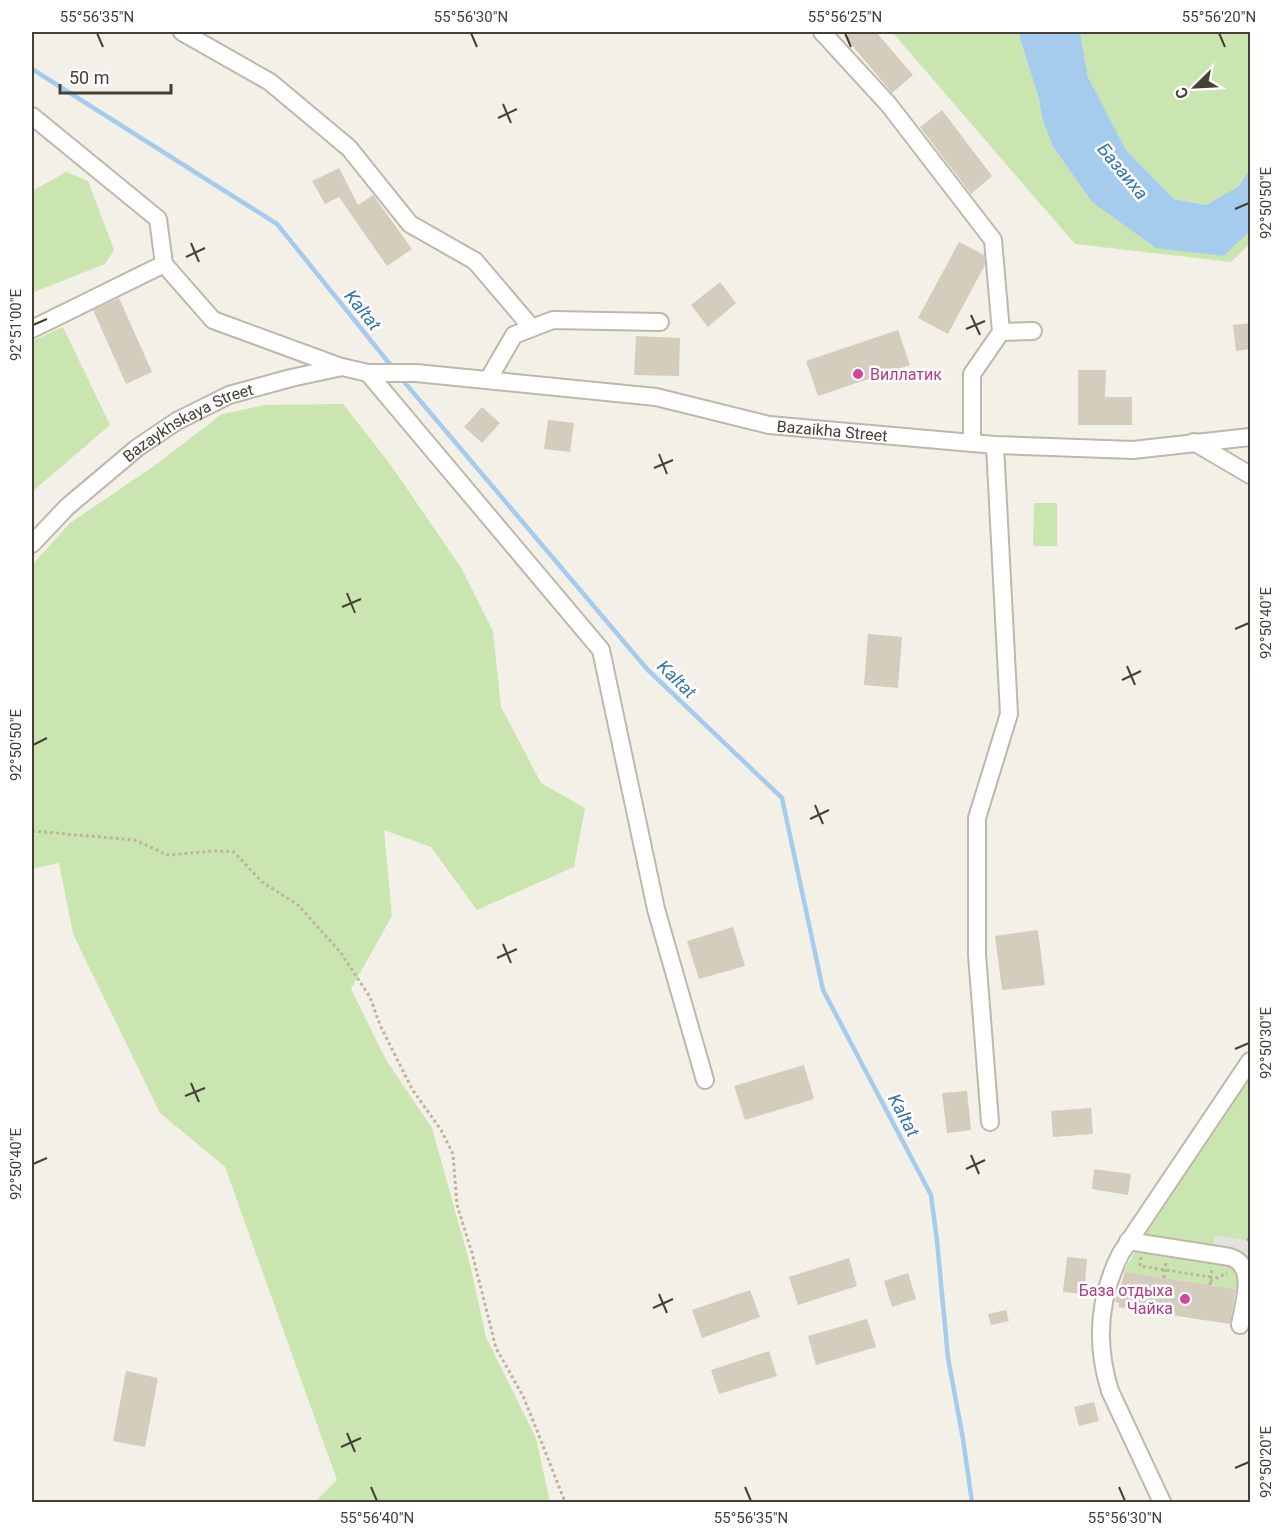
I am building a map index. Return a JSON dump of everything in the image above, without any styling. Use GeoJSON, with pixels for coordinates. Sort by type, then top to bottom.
{"type":"FeatureCollection","features":[{"type":"Feature","properties":{"kind":"street"},"geometry":{"type":"LineString","coordinates":[[182,32],[270,82],[349,148],[410,224],[475,261],[532,328]]}},
{"type":"Feature","properties":{"kind":"street"},"geometry":{"type":"LineString","coordinates":[[822,32],[889,105],[993,240],[1001,332],[972,374],[972,443]]}},
{"type":"Feature","properties":{"kind":"street"},"geometry":{"type":"LineString","coordinates":[[32,116],[158,219],[164,264],[213,320],[342,368]]}},
{"type":"Feature","properties":{"kind":"street"},"geometry":{"type":"LineString","coordinates":[[32,329],[164,264]]}},
{"type":"Feature","properties":{"kind":"street"},"geometry":{"type":"LineString","coordinates":[[488,380],[514,335],[553,320],[660,322]]}},
{"type":"Feature","properties":{"kind":"street"},"geometry":{"type":"LineString","coordinates":[[1001,332],[1033,331]]}},
{"type":"Feature","properties":{"kind":"street","name":"Bazaykhskaya Street"},"geometry":{"type":"LineString","coordinates":[[32,544],[67,507],[137,448],[177,421],[230,395],[291,378],[342,368],[373,372],[416,373]]}},
{"type":"Feature","properties":{"kind":"street"},"geometry":{"type":"LineString","coordinates":[[373,372],[601,650],[656,909],[705,1080]]}},
{"type":"Feature","properties":{"kind":"street","name":"Bazaikha Street"},"geometry":{"type":"LineString","coordinates":[[416,373],[656,397],[769,425],[995,445],[1133,450],[1251,437]]}},
{"type":"Feature","properties":{"kind":"street"},"geometry":{"type":"LineString","coordinates":[[1194,442],[1251,475]]}},
{"type":"Feature","properties":{"kind":"street"},"geometry":{"type":"LineString","coordinates":[[990,1122],[977,955],[977,818],[1009,714],[995,445]]}},
{"type":"Feature","properties":{"kind":"street"},"geometry":{"type":"LineString","coordinates":[[1162,1503],[1110,1391],[1101,1355],[1100,1319],[1103,1301],[1113,1268],[1128,1241],[1251,1061]]}},
{"type":"Feature","properties":{"kind":"street"},"geometry":{"type":"LineString","coordinates":[[1128,1241],[1235,1258],[1246,1274],[1240,1325]]}},
{"type":"Feature","properties":{"kind":"path"},"geometry":{"type":"LineString","coordinates":[[32,831],[135,840],[168,855],[214,851],[234,852],[262,882],[298,905],[341,953],[370,997],[380,1025],[412,1089],[441,1130],[453,1154],[457,1205],[472,1252],[496,1348],[531,1414],[565,1503]]}},
{"type":"Feature","properties":{"kind":"path"},"geometry":{"type":"LineString","coordinates":[[1247,1240],[1251,1237]]}},
{"type":"Feature","properties":{"kind":"path"},"geometry":{"type":"LineString","coordinates":[[1140,1266],[1211,1277]]}},
{"type":"Feature","properties":{"kind":"green space"},"geometry":{"type":"Polygon","coordinates":[[[892,32],[1018,32],[1039,99],[1042,118],[1053,147],[1092,202],[1224,256],[1250,231],[1250,244],[1231,262],[1075,244],[892,32]]]}},
{"type":"Feature","properties":{"kind":"green space"},"geometry":{"type":"Polygon","coordinates":[[[1080,32],[1250,32],[1250,169],[1239,186],[1206,205],[1174,199],[1126,150],[1088,77],[1080,32]]]}},
{"type":"Feature","properties":{"kind":"green space"},"geometry":{"type":"Polygon","coordinates":[[[66,172],[88,181],[114,250],[105,264],[32,293],[32,191],[66,172]]]}},
{"type":"Feature","properties":{"kind":"green space"},"geometry":{"type":"Polygon","coordinates":[[[63,327],[110,425],[32,492],[32,341],[63,327]]]}},
{"type":"Feature","properties":{"kind":"green space"},"geometry":{"type":"Polygon","coordinates":[[[343,404],[390,464],[462,569],[493,631],[501,707],[541,783],[585,808],[574,867],[477,910],[431,847],[384,830],[392,916],[351,989],[386,1060],[432,1128],[470,1264],[486,1337],[536,1438],[550,1502],[315,1502],[337,1480],[225,1167],[160,1113],[73,934],[59,863],[32,869],[32,565],[70,523],[154,466],[222,414],[265,405],[343,404]]]}},
{"type":"Feature","properties":{"kind":"green space"},"geometry":{"type":"Polygon","coordinates":[[[1034,503],[1057,503],[1057,546],[1033,546],[1034,503]]]}},
{"type":"Feature","properties":{"kind":"green space"},"geometry":{"type":"Polygon","coordinates":[[[1250,1075],[1250,1241],[1215,1236],[1213,1246],[1141,1235],[1250,1075]]]}},
{"type":"Feature","properties":{"kind":"green space"},"geometry":{"type":"Polygon","coordinates":[[[1136,1250],[1228,1264],[1235,1268],[1239,1279],[1237,1289],[1123,1272],[1136,1250]]]}},
{"type":"Feature","properties":{"kind":"shaded area"},"geometry":{"type":"Polygon","coordinates":[[[1215,1235],[1250,1241],[1249,1260],[1212,1254],[1215,1235]]]}},
{"type":"Feature","properties":{"kind":"water","name":"Базаиха"},"geometry":{"type":"Polygon","coordinates":[[[1018,32],[1080,32],[1088,77],[1126,150],[1174,199],[1206,205],[1239,186],[1250,169],[1250,231],[1224,256],[1156,248],[1092,202],[1053,147],[1042,118],[1039,99],[1018,32]]]}},
{"type":"Feature","properties":{"kind":"building"},"geometry":{"type":"Polygon","coordinates":[[[851,32],[876,32],[913,75],[892,93],[845,37],[851,32]]]}},
{"type":"Feature","properties":{"kind":"building"},"geometry":{"type":"Polygon","coordinates":[[[942,110],[992,176],[971,194],[920,127],[942,110]]]}},
{"type":"Feature","properties":{"kind":"building"},"geometry":{"type":"Polygon","coordinates":[[[339,168],[358,205],[373,195],[412,249],[387,266],[339,197],[325,204],[312,181],[339,168]]]}},
{"type":"Feature","properties":{"kind":"building"},"geometry":{"type":"Polygon","coordinates":[[[959,242],[984,255],[985,265],[948,334],[918,318],[959,242]]]}},
{"type":"Feature","properties":{"kind":"building"},"geometry":{"type":"Polygon","coordinates":[[[720,282],[736,303],[708,327],[691,305],[720,282]]]}},
{"type":"Feature","properties":{"kind":"building"},"geometry":{"type":"Polygon","coordinates":[[[119,298],[152,372],[126,384],[93,310],[119,298]]]}},
{"type":"Feature","properties":{"kind":"building"},"geometry":{"type":"Polygon","coordinates":[[[1251,323],[1251,349],[1236,351],[1233,325],[1251,323]]]}},
{"type":"Feature","properties":{"kind":"building"},"geometry":{"type":"Polygon","coordinates":[[[898,330],[910,365],[818,396],[806,361],[898,330]]]}},
{"type":"Feature","properties":{"kind":"building"},"geometry":{"type":"Polygon","coordinates":[[[636,336],[680,338],[679,376],[634,375],[636,336]]]}},
{"type":"Feature","properties":{"kind":"building"},"geometry":{"type":"Polygon","coordinates":[[[1078,370],[1106,370],[1105,397],[1132,397],[1132,425],[1078,425],[1078,370]]]}},
{"type":"Feature","properties":{"kind":"building"},"geometry":{"type":"Polygon","coordinates":[[[482,407],[500,423],[482,443],[464,427],[482,407]]]}},
{"type":"Feature","properties":{"kind":"building"},"geometry":{"type":"Polygon","coordinates":[[[548,420],[574,423],[570,452],[544,449],[548,420]]]}},
{"type":"Feature","properties":{"kind":"building"},"geometry":{"type":"Polygon","coordinates":[[[868,634],[902,637],[898,688],[864,685],[868,634]]]}},
{"type":"Feature","properties":{"kind":"building"},"geometry":{"type":"Polygon","coordinates":[[[733,927],[745,966],[699,979],[687,941],[733,927]]]}},
{"type":"Feature","properties":{"kind":"building"},"geometry":{"type":"Polygon","coordinates":[[[1038,930],[1045,985],[1002,990],[995,936],[1038,930]]]}},
{"type":"Feature","properties":{"kind":"building"},"geometry":{"type":"Polygon","coordinates":[[[804,1065],[814,1099],[745,1120],[734,1086],[804,1065]]]}},
{"type":"Feature","properties":{"kind":"building"},"geometry":{"type":"Polygon","coordinates":[[[967,1091],[971,1130],[947,1133],[942,1093],[967,1091]]]}},
{"type":"Feature","properties":{"kind":"building"},"geometry":{"type":"Polygon","coordinates":[[[1091,1108],[1093,1134],[1053,1137],[1051,1111],[1091,1108]]]}},
{"type":"Feature","properties":{"kind":"building"},"geometry":{"type":"Polygon","coordinates":[[[1094,1169],[1131,1174],[1128,1195],[1092,1189],[1094,1169]]]}},
{"type":"Feature","properties":{"kind":"building"},"geometry":{"type":"Polygon","coordinates":[[[1067,1257],[1087,1259],[1084,1294],[1063,1292],[1067,1257]]]}},
{"type":"Feature","properties":{"kind":"building"},"geometry":{"type":"Polygon","coordinates":[[[849,1258],[857,1286],[798,1305],[789,1277],[849,1258]]]}},
{"type":"Feature","properties":{"kind":"building","name":"База отдыха Чайка"},"geometry":{"type":"Polygon","coordinates":[[[1125,1272],[1236,1289],[1230,1324],[1118,1307],[1119,1303],[1115,1302],[1125,1272]]]}},
{"type":"Feature","properties":{"kind":"building"},"geometry":{"type":"Polygon","coordinates":[[[908,1273],[916,1299],[892,1307],[884,1281],[908,1273]]]}},
{"type":"Feature","properties":{"kind":"building"},"geometry":{"type":"Polygon","coordinates":[[[750,1290],[760,1317],[702,1338],[692,1310],[750,1290]]]}},
{"type":"Feature","properties":{"kind":"building"},"geometry":{"type":"Polygon","coordinates":[[[1006,1310],[1009,1321],[991,1325],[988,1314],[1006,1310]]]}},
{"type":"Feature","properties":{"kind":"building"},"geometry":{"type":"Polygon","coordinates":[[[867,1319],[876,1347],[816,1365],[808,1336],[867,1319]]]}},
{"type":"Feature","properties":{"kind":"building"},"geometry":{"type":"Polygon","coordinates":[[[769,1351],[777,1376],[719,1394],[711,1370],[769,1351]]]}},
{"type":"Feature","properties":{"kind":"building"},"geometry":{"type":"Polygon","coordinates":[[[126,1371],[158,1378],[145,1447],[113,1441],[126,1371]]]}},
{"type":"Feature","properties":{"kind":"building"},"geometry":{"type":"Polygon","coordinates":[[[1094,1402],[1099,1421],[1079,1426],[1074,1407],[1094,1402]]]}},
{"type":"Feature","properties":{"kind":"waterway","name":"Kaltat"},"geometry":{"type":"LineString","coordinates":[[32,69],[277,224],[393,368]]}},
{"type":"Feature","properties":{"kind":"waterway","name":"Kaltat"},"geometry":{"type":"LineString","coordinates":[[400,377],[647,669],[782,798],[823,990],[931,1195],[948,1358],[972,1502]]}},
{"type":"Feature","properties":{"kind":"place","name":"Виллатик"},"geometry":{"type":"Point","coordinates":[858,374]}},
{"type":"Feature","properties":{"kind":"place","name":"База отдыха Чайка"},"geometry":{"type":"Point","coordinates":[1185,1299]}}]}
